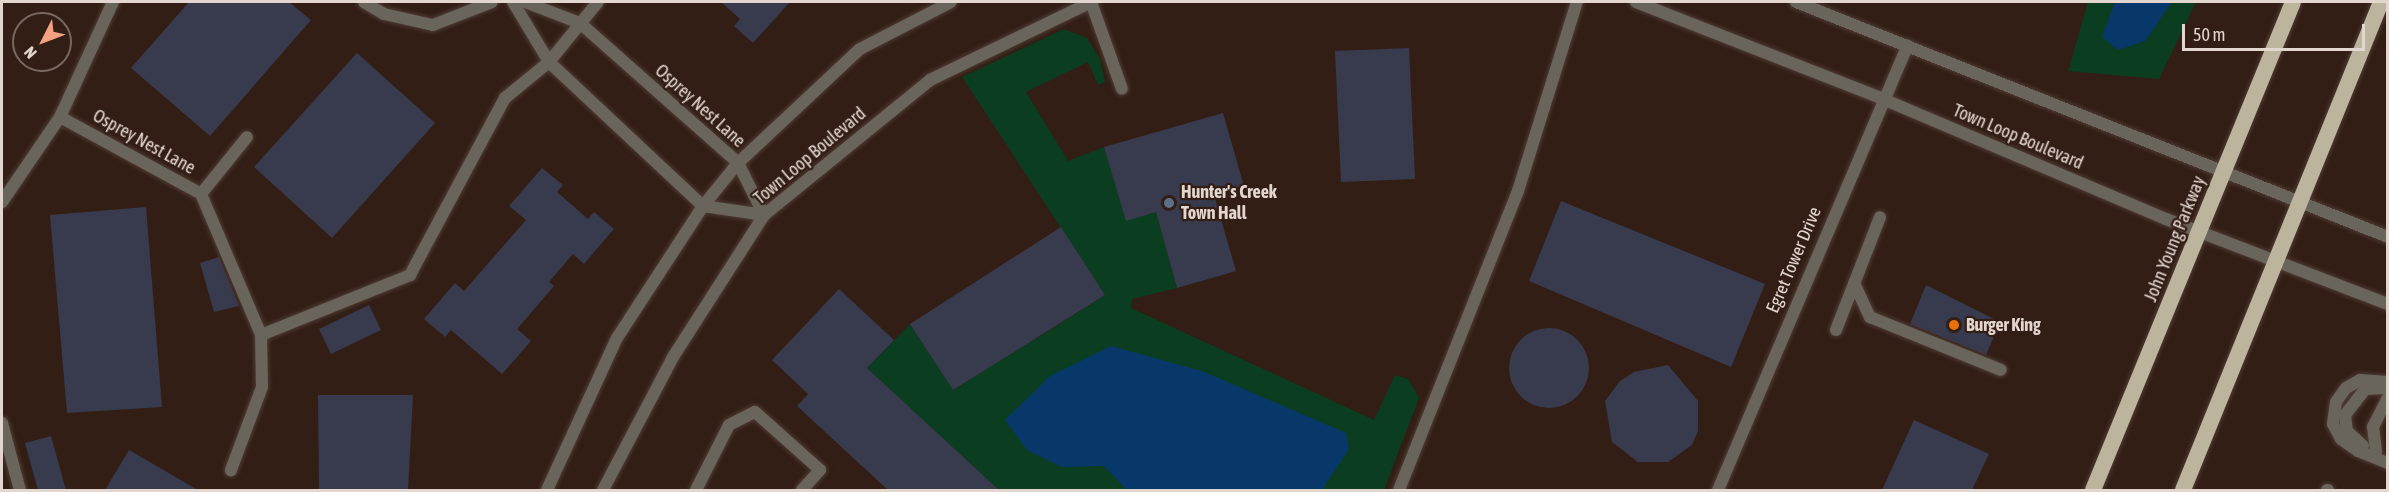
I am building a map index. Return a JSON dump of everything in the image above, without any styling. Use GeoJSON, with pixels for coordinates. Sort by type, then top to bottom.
{"type":"FeatureCollection","features":[{"type":"Feature","properties":{"kind":"highway","name":"John Young Parkway"},"geometry":{"type":"LineString","coordinates":[[2093,490],[2293,2]]}},
{"type":"Feature","properties":{"kind":"highway"},"geometry":{"type":"LineString","coordinates":[[2183,490],[2381,2]]}},
{"type":"Feature","properties":{"kind":"street"},"geometry":{"type":"LineString","coordinates":[[2,202],[60,117],[113,2]]}},
{"type":"Feature","properties":{"kind":"street"},"geometry":{"type":"LineString","coordinates":[[364,2],[384,14],[434,25],[492,2]]}},
{"type":"Feature","properties":{"kind":"street"},"geometry":{"type":"LineString","coordinates":[[513,2],[549,62],[703,206],[764,215]]}},
{"type":"Feature","properties":{"kind":"street","name":"Osprey Nest Lane"},"geometry":{"type":"LineString","coordinates":[[525,2],[580,23],[738,163],[764,215]]}},
{"type":"Feature","properties":{"kind":"street"},"geometry":{"type":"LineString","coordinates":[[261,336],[410,275],[505,98],[549,62],[598,2]]}},
{"type":"Feature","properties":{"kind":"street"},"geometry":{"type":"LineString","coordinates":[[547,490],[617,338],[703,206],[738,163],[860,49],[951,2]]}},
{"type":"Feature","properties":{"kind":"street"},"geometry":{"type":"LineString","coordinates":[[1091,2],[1122,89]]}},
{"type":"Feature","properties":{"kind":"street","name":"Town Loop Boulevard"},"geometry":{"type":"LineString","coordinates":[[603,490],[673,357],[764,215],[930,80],[1091,2]]}},
{"type":"Feature","properties":{"kind":"street"},"geometry":{"type":"LineString","coordinates":[[1399,490],[1518,191],[1577,2]]}},
{"type":"Feature","properties":{"kind":"street","name":"Town Loop Boulevard"},"geometry":{"type":"LineString","coordinates":[[1636,2],[1883,99],[2199,232],[2388,304]]}},
{"type":"Feature","properties":{"kind":"street"},"geometry":{"type":"LineString","coordinates":[[1796,2],[2388,237]]}},
{"type":"Feature","properties":{"kind":"street","name":"Egret Tower Drive"},"geometry":{"type":"LineString","coordinates":[[1718,490],[1907,46]]}},
{"type":"Feature","properties":{"kind":"street","name":"Osprey Nest Lane"},"geometry":{"type":"LineString","coordinates":[[60,117],[201,194],[261,336],[262,387],[231,470]]}},
{"type":"Feature","properties":{"kind":"street"},"geometry":{"type":"LineString","coordinates":[[201,194],[247,137]]}},
{"type":"Feature","properties":{"kind":"street"},"geometry":{"type":"LineString","coordinates":[[1836,330],[1880,217]]}},
{"type":"Feature","properties":{"kind":"street"},"geometry":{"type":"LineString","coordinates":[[1854,283],[1870,317],[2001,370]]}},
{"type":"Feature","properties":{"kind":"street"},"geometry":{"type":"LineString","coordinates":[[2388,382],[2360,380],[2346,388],[2336,402],[2333,424],[2341,439],[2358,451],[2388,463]]}},
{"type":"Feature","properties":{"kind":"street"},"geometry":{"type":"LineString","coordinates":[[2382,453],[2352,437],[2345,415],[2365,389],[2388,389]]}},
{"type":"Feature","properties":{"kind":"street"},"geometry":{"type":"LineString","coordinates":[[2382,453],[2373,427],[2388,398]]}},
{"type":"Feature","properties":{"kind":"street"},"geometry":{"type":"LineString","coordinates":[[696,490],[729,425],[755,412],[820,470],[802,490]]}},
{"type":"Feature","properties":{"kind":"street"},"geometry":{"type":"LineString","coordinates":[[2,423],[20,490]]}},
{"type":"Feature","properties":{"kind":"green space"},"geometry":{"type":"Polygon","coordinates":[[[2088,2],[2196,2],[2159,79],[2068,71],[2088,2]]]}},
{"type":"Feature","properties":{"kind":"green space"},"geometry":{"type":"Polygon","coordinates":[[[1064,29],[1087,38],[1100,59],[1105,82],[1098,85],[1088,62],[1026,92],[1068,161],[1104,147],[1126,220],[1156,212],[1177,288],[1132,299],[1131,308],[1374,420],[1395,375],[1408,379],[1419,398],[1384,490],[999,490],[867,368],[910,324],[953,390],[1023,346],[992,272],[1036,339],[1105,295],[962,77],[1064,29]]]}},
{"type":"Feature","properties":{"kind":"water"},"geometry":{"type":"Polygon","coordinates":[[[2115,2],[2172,2],[2145,41],[2118,50],[2102,37],[2115,2]]]}},
{"type":"Feature","properties":{"kind":"water"},"geometry":{"type":"Polygon","coordinates":[[[1111,346],[1202,371],[1346,433],[1349,449],[1322,490],[1127,490],[1104,466],[1062,467],[1027,450],[1005,420],[1050,376],[1111,346]]]}},
{"type":"Feature","properties":{"kind":"building"},"geometry":{"type":"Polygon","coordinates":[[[189,2],[289,2],[311,20],[210,136],[131,68],[189,2]]]}},
{"type":"Feature","properties":{"kind":"building"},"geometry":{"type":"Polygon","coordinates":[[[721,2],[790,2],[753,43],[734,26],[740,19],[721,2]]]}},
{"type":"Feature","properties":{"kind":"building"},"geometry":{"type":"Polygon","coordinates":[[[1409,48],[1415,179],[1341,182],[1335,51],[1409,48]]]}},
{"type":"Feature","properties":{"kind":"building"},"geometry":{"type":"Polygon","coordinates":[[[357,53],[435,123],[332,238],[254,167],[357,53]]]}},
{"type":"Feature","properties":{"kind":"building","name":"Hunter's Creek Town Hall"},"geometry":{"type":"Polygon","coordinates":[[[1223,113],[1244,186],[1214,195],[1236,271],[1177,288],[1156,212],[1126,221],[1104,147],[1223,113]]]}},
{"type":"Feature","properties":{"kind":"building"},"geometry":{"type":"Polygon","coordinates":[[[542,168],[563,185],[557,192],[588,219],[594,212],[614,229],[584,264],[573,254],[549,282],[554,286],[517,329],[531,341],[502,374],[451,330],[445,337],[424,319],[455,283],[464,291],[526,220],[509,206],[542,168]]]}},
{"type":"Feature","properties":{"kind":"building"},"geometry":{"type":"Polygon","coordinates":[[[1561,201],[1765,284],[1731,367],[1529,281],[1561,201]]]}},
{"type":"Feature","properties":{"kind":"building"},"geometry":{"type":"Polygon","coordinates":[[[146,207],[162,407],[67,413],[50,215],[146,207]]]}},
{"type":"Feature","properties":{"kind":"building"},"geometry":{"type":"Polygon","coordinates":[[[1061,227],[1105,295],[953,390],[910,324],[1061,227]]]}},
{"type":"Feature","properties":{"kind":"building"},"geometry":{"type":"Polygon","coordinates":[[[219,257],[239,306],[214,312],[200,263],[219,257]]]}},
{"type":"Feature","properties":{"kind":"building","name":"Burger King"},"geometry":{"type":"Polygon","coordinates":[[[1926,285],[2000,322],[1986,355],[1910,324],[1926,285]]]}},
{"type":"Feature","properties":{"kind":"building"},"geometry":{"type":"Polygon","coordinates":[[[839,289],[894,340],[867,368],[999,490],[888,490],[797,406],[808,394],[772,360],[839,289]]]}},
{"type":"Feature","properties":{"kind":"building"},"geometry":{"type":"Polygon","coordinates":[[[369,305],[381,330],[331,354],[319,329],[369,305]]]}},
{"type":"Feature","properties":{"kind":"building"},"geometry":{"type":"Polygon","coordinates":[[[1549,328],[1564,331],[1577,340],[1586,353],[1589,368],[1586,383],[1577,396],[1564,405],[1549,408],[1534,405],[1521,396],[1512,383],[1509,368],[1512,353],[1521,340],[1534,331],[1549,328]]]}},
{"type":"Feature","properties":{"kind":"building"},"geometry":{"type":"Polygon","coordinates":[[[1668,365],[1698,401],[1698,431],[1692,445],[1668,462],[1638,462],[1612,442],[1605,401],[1620,381],[1634,372],[1668,365]]]}},
{"type":"Feature","properties":{"kind":"building"},"geometry":{"type":"Polygon","coordinates":[[[318,395],[413,395],[408,490],[319,490],[318,395]]]}},
{"type":"Feature","properties":{"kind":"building"},"geometry":{"type":"Polygon","coordinates":[[[1914,420],[1989,454],[1972,490],[1882,490],[1914,420]]]}},
{"type":"Feature","properties":{"kind":"building"},"geometry":{"type":"Polygon","coordinates":[[[51,436],[66,490],[38,490],[25,443],[51,436]]]}},
{"type":"Feature","properties":{"kind":"building"},"geometry":{"type":"Polygon","coordinates":[[[129,450],[198,490],[105,490],[129,450]]]}},
{"type":"Feature","properties":{"kind":"place","name":"Hunter's Creek Town Hall"},"geometry":{"type":"Point","coordinates":[1169,203]}},
{"type":"Feature","properties":{"kind":"place","name":"Burger King"},"geometry":{"type":"Point","coordinates":[1954,325]}}]}
